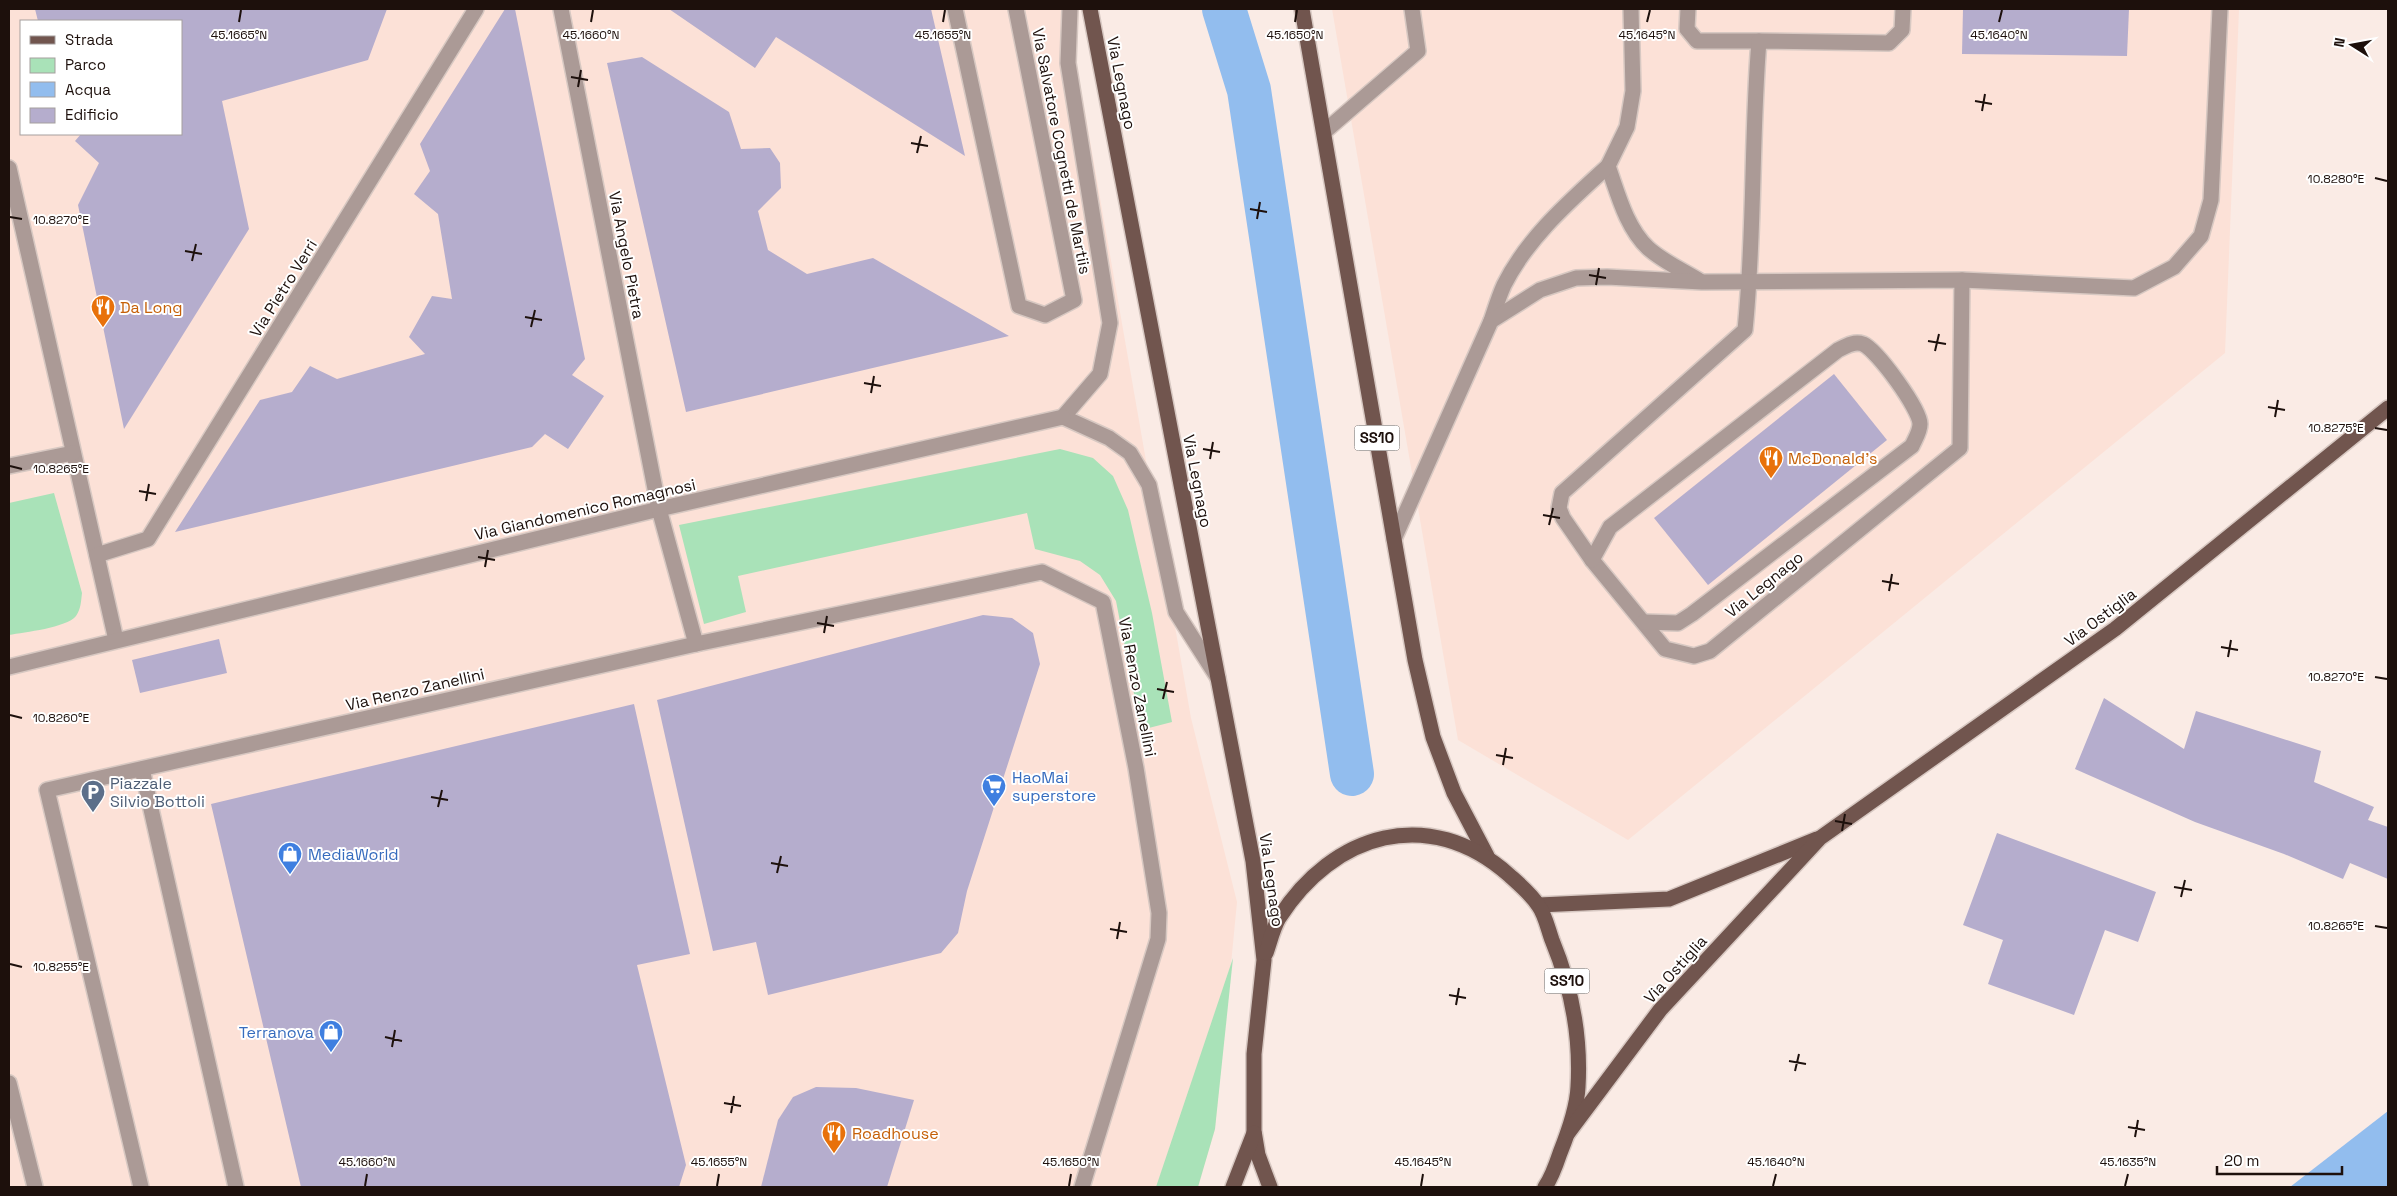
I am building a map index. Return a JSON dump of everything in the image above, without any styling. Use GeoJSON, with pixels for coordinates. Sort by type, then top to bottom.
{"type":"FeatureCollection","features":[{"type":"Feature","properties":{"kind":"main road","name":"Via Legnago"},"geometry":{"type":"LineString","coordinates":[[1090,9],[1253,861],[1264,960],[1254,1054],[1254,1132],[1258,1155],[1270,1187]]}},
{"type":"Feature","properties":{"kind":"main road","name":"Via Legnago"},"geometry":{"type":"LineString","coordinates":[[1302,9],[1415,660],[1433,737],[1454,793],[1487,856]]}},
{"type":"Feature","properties":{"kind":"main road","name":"Via Ostiglia"},"geometry":{"type":"LineString","coordinates":[[1568,1133],[1660,1010],[1820,838],[2115,629],[2388,408]]}},
{"type":"Feature","properties":{"kind":"main road","name":"Via Legnago"},"geometry":{"type":"LineString","coordinates":[[1264,960],[1278,919],[1297,894],[1321,868],[1354,847],[1375,839],[1401,835],[1428,836],[1453,842],[1487,856],[1520,885],[1539,905],[1562,964],[1575,1022],[1578,1089],[1568,1133],[1548,1185]]}},
{"type":"Feature","properties":{"kind":"main road","name":"Via Ostiglia"},"geometry":{"type":"LineString","coordinates":[[1539,905],[1669,899],[1820,838]]}},
{"type":"Feature","properties":{"kind":"main road"},"geometry":{"type":"LineString","coordinates":[[1234,1187],[1254,1132]]}},
{"type":"Feature","properties":{"kind":"street","name":"Via Pietro Verri"},"geometry":{"type":"LineString","coordinates":[[97,555],[148,539],[476,9]]}},
{"type":"Feature","properties":{"kind":"street","name":"Via Angelo Pietra"},"geometry":{"type":"LineString","coordinates":[[561,9],[659,509]]}},
{"type":"Feature","properties":{"kind":"street","name":"Via Salvatore Cognetti de Martiis"},"geometry":{"type":"LineString","coordinates":[[955,9],[1020,306],[1045,315],[1074,300],[1016,9]]}},
{"type":"Feature","properties":{"kind":"street"},"geometry":{"type":"LineString","coordinates":[[1070,9],[1068,63],[1110,323],[1100,374],[1063,417],[1109,438],[1130,453],[1149,485],[1176,612],[1218,678]]}},
{"type":"Feature","properties":{"kind":"street"},"geometry":{"type":"LineString","coordinates":[[1324,132],[1418,51],[1412,9]]}},
{"type":"Feature","properties":{"kind":"street"},"geometry":{"type":"LineString","coordinates":[[1394,539],[1505,284],[1530,246],[1555,215],[1608,166],[1627,127],[1633,91],[1630,9]]}},
{"type":"Feature","properties":{"kind":"street"},"geometry":{"type":"LineString","coordinates":[[1688,9],[1688,29],[1697,41],[1889,43],[1902,30],[1902,9]]}},
{"type":"Feature","properties":{"kind":"street"},"geometry":{"type":"LineString","coordinates":[[1490,321],[1540,290],[1576,278],[1702,282],[1962,280],[2134,288],[2174,267],[2201,236],[2211,200],[2220,9]]}},
{"type":"Feature","properties":{"kind":"street"},"geometry":{"type":"LineString","coordinates":[[1750,281],[1755,91],[1759,41]]}},
{"type":"Feature","properties":{"kind":"street"},"geometry":{"type":"LineString","coordinates":[[1608,166],[1626,215],[1634,230],[1649,249],[1702,282]]}},
{"type":"Feature","properties":{"kind":"street"},"geometry":{"type":"LineString","coordinates":[[9,168],[116,640]]}},
{"type":"Feature","properties":{"kind":"street","name":"Via Legnago"},"geometry":{"type":"LineString","coordinates":[[1750,281],[1745,330],[1562,493],[1559,508],[1563,518],[1592,560],[1665,649],[1694,656],[1710,650],[1960,448],[1962,280]]}},
{"type":"Feature","properties":{"kind":"street"},"geometry":{"type":"LineString","coordinates":[[1592,560],[1610,527],[1838,350],[1853,342],[1863,344],[1874,351],[1918,411],[1920,423],[1912,446],[1692,614],[1678,623],[1644,622]]}},
{"type":"Feature","properties":{"kind":"street","name":"Via Giandomenico Romagnosi"},"geometry":{"type":"LineString","coordinates":[[9,667],[659,509],[1063,417]]}},
{"type":"Feature","properties":{"kind":"street"},"geometry":{"type":"LineString","coordinates":[[9,466],[73,452]]}},
{"type":"Feature","properties":{"kind":"street"},"geometry":{"type":"LineString","coordinates":[[659,509],[696,644]]}},
{"type":"Feature","properties":{"kind":"street","name":"Via Renzo Zanellini"},"geometry":{"type":"LineString","coordinates":[[142,769],[696,644],[1042,572],[1104,602],[1136,768],[1159,913],[1158,939],[1082,1187]]}},
{"type":"Feature","properties":{"kind":"street"},"geometry":{"type":"LineString","coordinates":[[141,1187],[47,790],[142,769],[236,1187]]}},
{"type":"Feature","properties":{"kind":"street"},"geometry":{"type":"LineString","coordinates":[[9,1083],[35,1187]]}},
{"type":"Feature","properties":{"kind":"shaded area"},"geometry":{"type":"Polygon","coordinates":[[[9,9],[1067,9],[1191,718],[1237,902],[1215,1129],[1198,1187],[9,1187],[9,9]]]}},
{"type":"Feature","properties":{"kind":"shaded area"},"geometry":{"type":"Polygon","coordinates":[[[1332,9],[2239,9],[2225,353],[1628,840],[1458,740],[1332,9]]]}},
{"type":"Feature","properties":{"kind":"green space"},"geometry":{"type":"Polygon","coordinates":[[[1060,449],[1093,458],[1113,476],[1128,510],[1152,613],[1172,722],[1141,730],[1116,601],[1100,575],[1080,561],[1035,549],[1027,513],[738,576],[746,612],[704,624],[679,525],[1060,449]]]}},
{"type":"Feature","properties":{"kind":"green space"},"geometry":{"type":"Polygon","coordinates":[[[54,493],[82,593],[80,608],[76,616],[64,624],[9,635],[9,503],[54,493]]]}},
{"type":"Feature","properties":{"kind":"green space"},"geometry":{"type":"Polygon","coordinates":[[[1233,958],[1215,1129],[1198,1187],[1156,1187],[1233,958]]]}},
{"type":"Feature","properties":{"kind":"water"},"geometry":{"type":"Polygon","coordinates":[[[2388,1111],[2388,1187],[2290,1187],[2388,1111]]]}},
{"type":"Feature","properties":{"kind":"building"},"geometry":{"type":"Polygon","coordinates":[[[35,9],[387,9],[368,60],[222,101],[249,229],[124,429],[78,205],[99,163],[75,141],[80,135],[182,135],[182,20],[38,20],[35,9]]]}},
{"type":"Feature","properties":{"kind":"building"},"geometry":{"type":"Polygon","coordinates":[[[505,9],[515,9],[585,359],[572,375],[604,396],[568,449],[545,434],[532,447],[175,532],[260,400],[292,392],[310,366],[337,379],[425,354],[409,337],[432,296],[452,299],[438,214],[414,194],[430,171],[420,144],[505,9]]]}},
{"type":"Feature","properties":{"kind":"building"},"geometry":{"type":"Polygon","coordinates":[[[669,9],[931,9],[965,156],[776,37],[755,68],[669,9]]]}},
{"type":"Feature","properties":{"kind":"building"},"geometry":{"type":"Polygon","coordinates":[[[1963,9],[2129,9],[2127,56],[1962,54],[1963,9]]]}},
{"type":"Feature","properties":{"kind":"building"},"geometry":{"type":"Polygon","coordinates":[[[642,57],[729,112],[741,149],[770,148],[780,163],[781,188],[758,211],[768,250],[807,274],[873,258],[1009,336],[686,412],[607,63],[642,57]]]}},
{"type":"Feature","properties":{"kind":"building","name":"McDonald's"},"geometry":{"type":"Polygon","coordinates":[[[1834,374],[1887,440],[1708,585],[1654,518],[1834,374]]]}},
{"type":"Feature","properties":{"kind":"building"},"geometry":{"type":"Polygon","coordinates":[[[983,615],[1012,618],[1033,633],[1040,664],[967,891],[958,933],[941,953],[768,995],[756,942],[713,951],[657,700],[983,615]]]}},
{"type":"Feature","properties":{"kind":"building"},"geometry":{"type":"Polygon","coordinates":[[[219,639],[227,673],[140,693],[132,660],[219,639]]]}},
{"type":"Feature","properties":{"kind":"building"},"geometry":{"type":"Polygon","coordinates":[[[2104,698],[2184,749],[2196,711],[2321,751],[2314,782],[2374,807],[2368,820],[2388,827],[2388,879],[2350,863],[2343,879],[2284,854],[2195,822],[2075,769],[2104,698]]]}},
{"type":"Feature","properties":{"kind":"building"},"geometry":{"type":"Polygon","coordinates":[[[634,704],[690,954],[637,965],[686,1165],[679,1187],[301,1187],[211,804],[634,704]]]}},
{"type":"Feature","properties":{"kind":"building"},"geometry":{"type":"Polygon","coordinates":[[[1997,833],[2156,892],[2138,942],[2105,930],[2074,1015],[1988,984],[2003,940],[1963,925],[1997,833]]]}},
{"type":"Feature","properties":{"kind":"building","name":"Roadhouse"},"geometry":{"type":"Polygon","coordinates":[[[816,1087],[856,1088],[914,1100],[887,1187],[761,1187],[778,1120],[793,1097],[816,1087]]]}},
{"type":"Feature","properties":{"kind":"waterway"},"geometry":{"type":"LineString","coordinates":[[1224,9],[1249,90],[1352,774]]}},
{"type":"Feature","properties":{"kind":"place","name":"Da Long"},"geometry":{"type":"Point","coordinates":[103,328]}},
{"type":"Feature","properties":{"kind":"place","name":"McDonald's"},"geometry":{"type":"Point","coordinates":[1771,479]}},
{"type":"Feature","properties":{"kind":"place","name":"HaoMai superstore"},"geometry":{"type":"Point","coordinates":[994,807]}},
{"type":"Feature","properties":{"kind":"place","name":"Piazzale Silvio Bottoli"},"geometry":{"type":"Point","coordinates":[93,813]}},
{"type":"Feature","properties":{"kind":"place","name":"MediaWorld"},"geometry":{"type":"Point","coordinates":[290,875]}},
{"type":"Feature","properties":{"kind":"place","name":"Terranova"},"geometry":{"type":"Point","coordinates":[331,1053]}},
{"type":"Feature","properties":{"kind":"place","name":"Roadhouse"},"geometry":{"type":"Point","coordinates":[834,1154]}}]}
